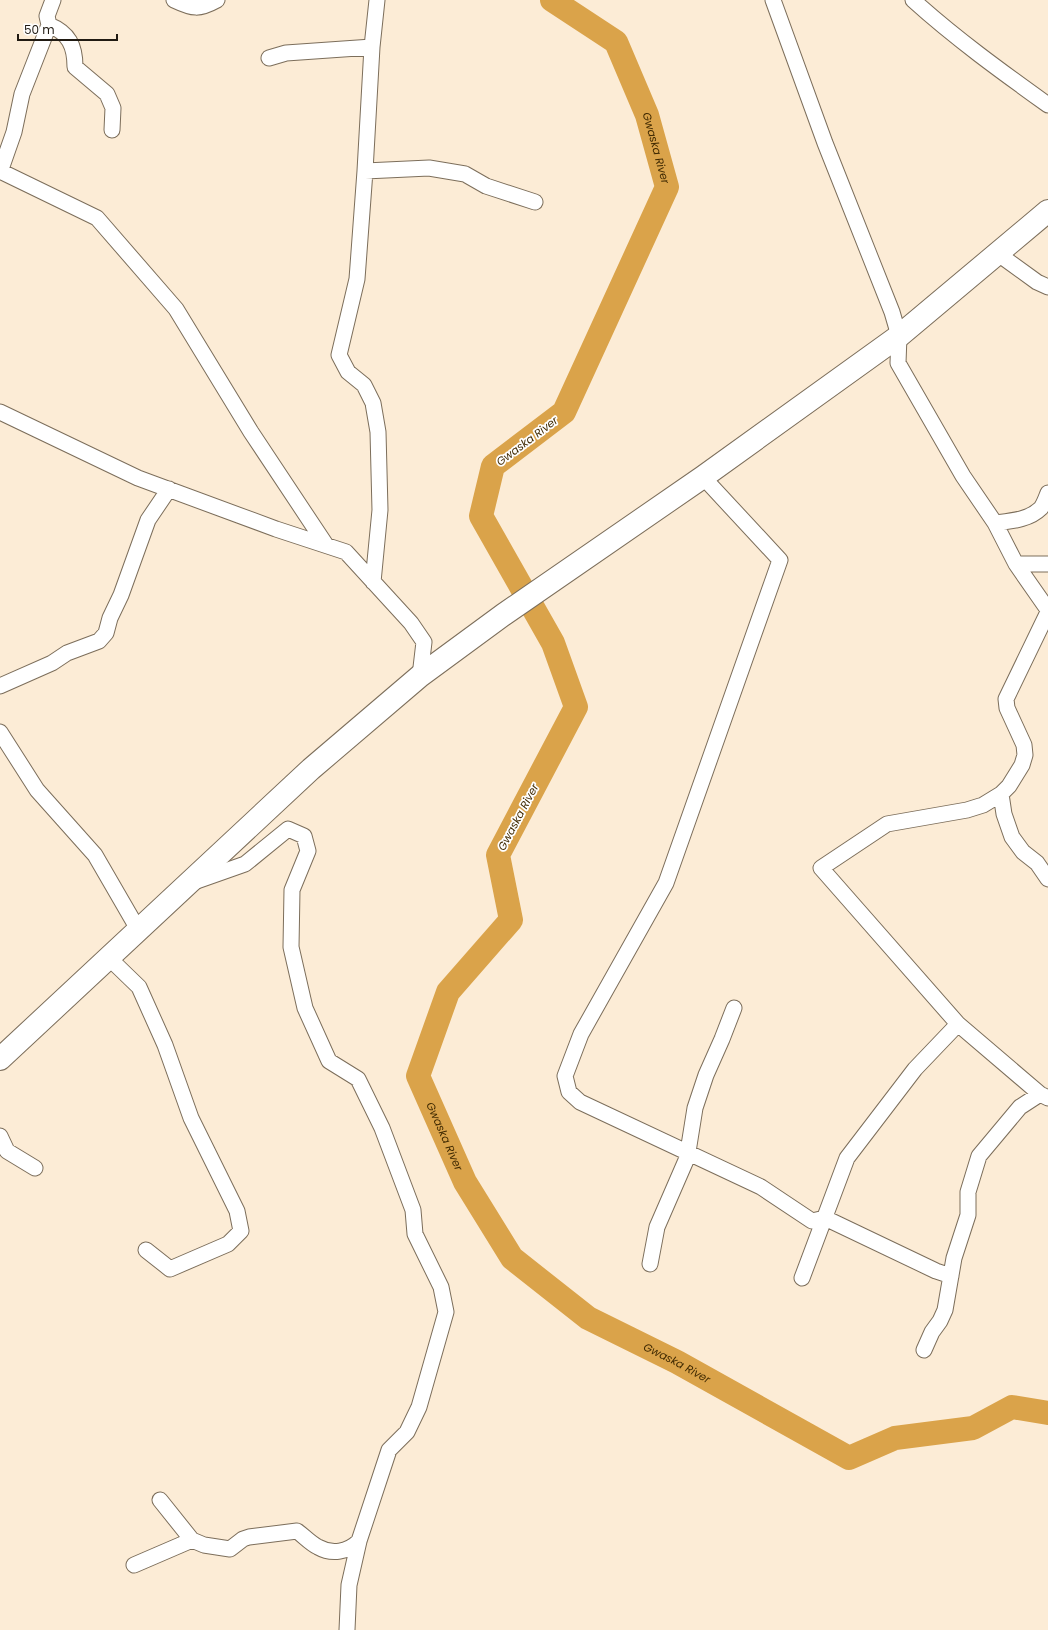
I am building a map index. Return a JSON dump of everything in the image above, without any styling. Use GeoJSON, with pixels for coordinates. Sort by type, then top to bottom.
{"type":"FeatureCollection","features":[{"type":"Feature","properties":{"kind":"main road"},"geometry":{"type":"LineString","coordinates":[[0,1059],[190,884],[311,769],[420,676],[503,615],[618,534],[703,477],[899,336],[1048,212]]}},
{"type":"Feature","properties":{"kind":"street"},"geometry":{"type":"LineString","coordinates":[[53,0],[47,16],[49,25],[22,94],[14,132],[0,171],[97,218],[176,309],[251,432],[326,545]]}},
{"type":"Feature","properties":{"kind":"street"},"geometry":{"type":"LineString","coordinates":[[174,0],[198,8],[204,7],[217,0]]}},
{"type":"Feature","properties":{"kind":"street"},"geometry":{"type":"LineString","coordinates":[[373,582],[380,510],[378,432],[373,403],[364,385],[348,372],[339,355],[357,279],[366,171],[372,47],[377,0]]}},
{"type":"Feature","properties":{"kind":"street"},"geometry":{"type":"LineString","coordinates":[[773,0],[825,143],[892,312],[899,336],[898,364],[963,476],[995,523],[1016,564],[1048,611],[1006,699],[1007,708],[1024,745],[1025,755],[1022,765],[1009,786],[1001,794],[983,805],[967,810],[887,824],[821,868],[958,1024],[1044,1096],[1020,1107],[979,1156],[968,1192],[968,1215],[954,1258],[945,1310],[940,1321],[932,1332],[924,1350]]}},
{"type":"Feature","properties":{"kind":"street"},"geometry":{"type":"LineString","coordinates":[[912,0],[926,13],[1048,106]]}},
{"type":"Feature","properties":{"kind":"street"},"geometry":{"type":"LineString","coordinates":[[49,25],[59,30],[70,41],[75,56],[75,67],[107,94],[114,108],[112,130]]}},
{"type":"Feature","properties":{"kind":"street"},"geometry":{"type":"LineString","coordinates":[[269,58],[286,53],[372,47]]}},
{"type":"Feature","properties":{"kind":"street"},"geometry":{"type":"LineString","coordinates":[[366,171],[429,168],[464,174],[486,186],[535,202]]}},
{"type":"Feature","properties":{"kind":"street"},"geometry":{"type":"LineString","coordinates":[[997,253],[1037,282],[1048,287]]}},
{"type":"Feature","properties":{"kind":"street"},"geometry":{"type":"LineString","coordinates":[[0,412],[138,478],[276,529],[346,552],[411,623],[424,642],[420,676]]}},
{"type":"Feature","properties":{"kind":"street"},"geometry":{"type":"LineString","coordinates":[[703,477],[780,560],[666,883],[581,1034],[566,1076],[569,1092],[580,1102],[761,1187],[812,1221],[825,1218],[936,1271],[951,1276]]}},
{"type":"Feature","properties":{"kind":"street"},"geometry":{"type":"LineString","coordinates":[[0,686],[52,663],[67,653],[99,642],[106,633],[110,618],[121,595],[148,520],[169,490]]}},
{"type":"Feature","properties":{"kind":"street"},"geometry":{"type":"LineString","coordinates":[[995,523],[1022,519],[1032,514],[1041,507],[1048,493]]}},
{"type":"Feature","properties":{"kind":"street"},"geometry":{"type":"LineString","coordinates":[[1016,564],[1048,564]]}},
{"type":"Feature","properties":{"kind":"street"},"geometry":{"type":"LineString","coordinates":[[0,732],[37,790],[95,854],[139,931]]}},
{"type":"Feature","properties":{"kind":"street"},"geometry":{"type":"LineString","coordinates":[[1001,794],[1004,814],[1012,837],[1023,852],[1037,863],[1048,879]]}},
{"type":"Feature","properties":{"kind":"street"},"geometry":{"type":"LineString","coordinates":[[190,884],[245,864],[288,828],[304,836],[308,851],[292,890],[291,947],[306,1008],[329,1061],[358,1079],[382,1128],[413,1210],[415,1234],[440,1287],[446,1312],[419,1407],[406,1432],[389,1450],[359,1541],[349,1584],[347,1630]]}},
{"type":"Feature","properties":{"kind":"street"},"geometry":{"type":"LineString","coordinates":[[109,958],[139,987],[165,1045],[191,1118],[237,1212],[240,1231],[228,1244],[170,1269],[146,1250]]}},
{"type":"Feature","properties":{"kind":"street"},"geometry":{"type":"LineString","coordinates":[[650,1264],[657,1227],[687,1158],[695,1108],[706,1075],[722,1040],[734,1008]]}},
{"type":"Feature","properties":{"kind":"street"},"geometry":{"type":"LineString","coordinates":[[802,1278],[847,1158],[915,1069],[958,1024]]}},
{"type":"Feature","properties":{"kind":"street"},"geometry":{"type":"LineString","coordinates":[[0,1136],[7,1151],[35,1168]]}},
{"type":"Feature","properties":{"kind":"street"},"geometry":{"type":"LineString","coordinates":[[160,1500],[192,1540],[204,1545],[230,1549],[243,1539],[249,1537],[297,1532],[318,1548],[332,1552],[352,1548],[359,1541]]}},
{"type":"Feature","properties":{"kind":"street"},"geometry":{"type":"LineString","coordinates":[[134,1565],[192,1540]]}},
{"type":"Feature","properties":{"kind":"waterway","name":"Gwaska River"},"geometry":{"type":"LineString","coordinates":[[552,0],[616,42],[647,115],[667,187],[564,412],[493,466],[481,516],[553,643],[576,707],[498,855],[511,920],[448,992],[418,1076],[465,1182],[512,1258],[588,1318],[677,1362],[849,1458],[895,1438],[973,1428],[1012,1407],[1048,1413]]}}]}
